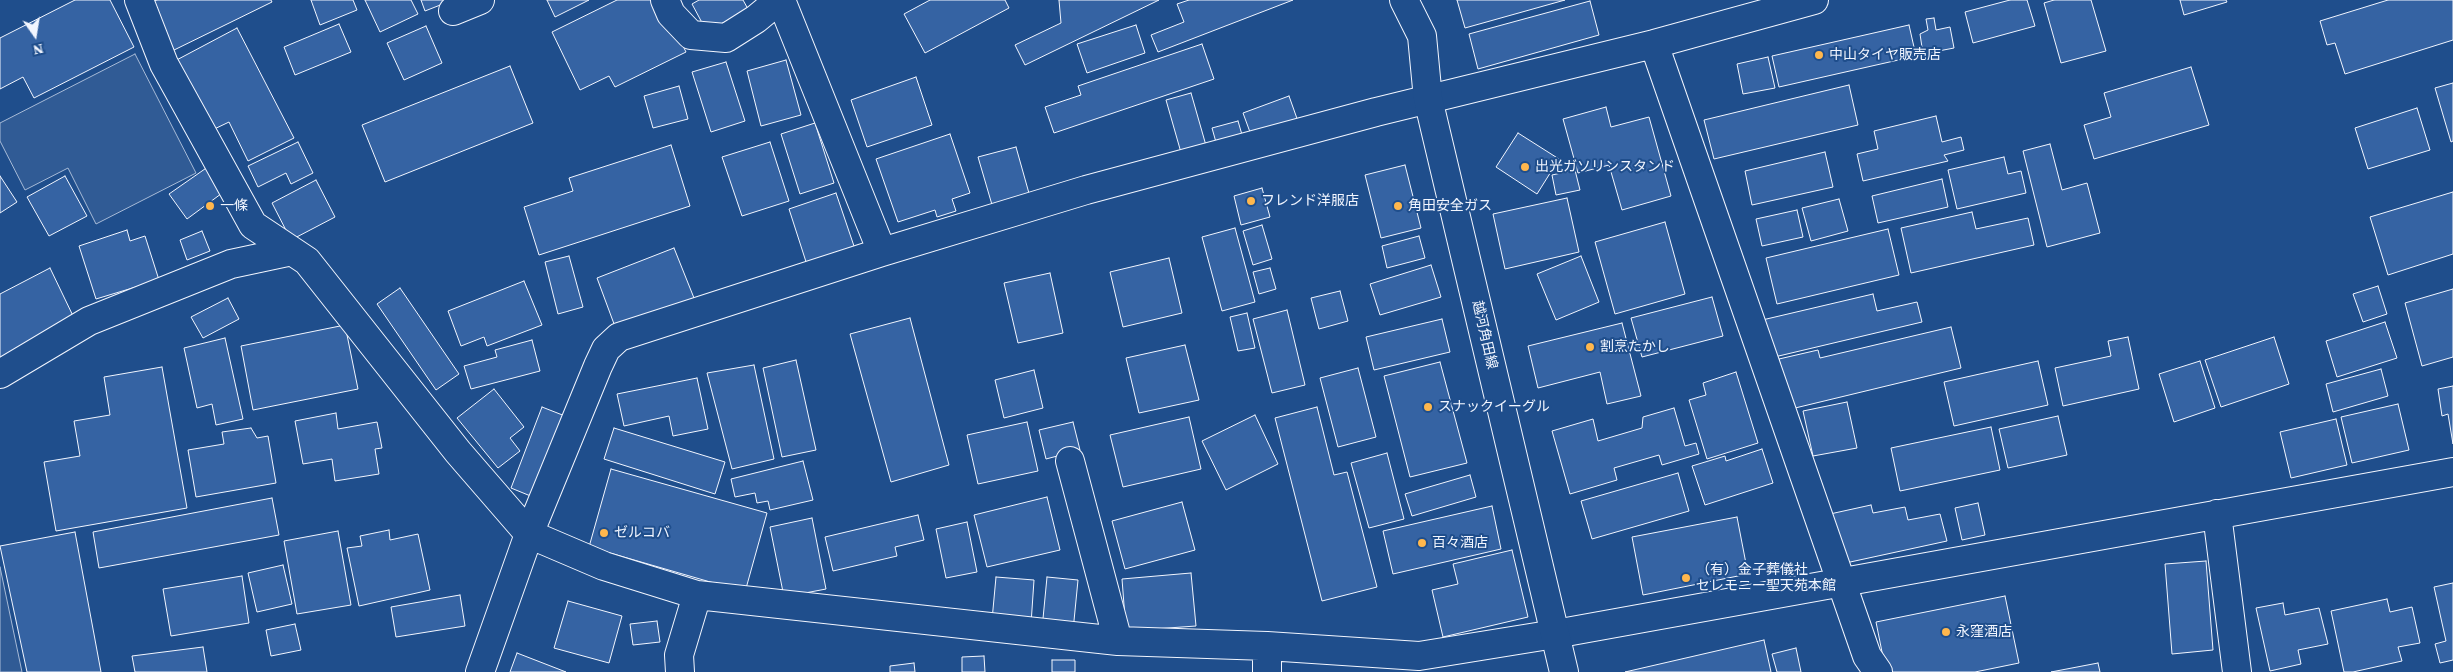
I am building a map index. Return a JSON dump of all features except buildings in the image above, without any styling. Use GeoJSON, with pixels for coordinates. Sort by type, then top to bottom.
{"type":"FeatureCollection","features":[{"type":"Feature","properties":{"kind":"street"},"geometry":{"type":"LineString","coordinates":[[139,0],[164,64],[253,225],[306,261],[458,452],[529,534],[604,566],[697,595],[1267,659],[1419,656],[1556,634],[1843,583],[2453,472]]}},
{"type":"Feature","properties":{"kind":"street"},"geometry":{"type":"LineString","coordinates":[[453,11],[480,0]]}},
{"type":"Feature","properties":{"kind":"street"},"geometry":{"type":"LineString","coordinates":[[665,0],[671,14],[691,35],[726,38],[756,20],[780,0],[882,252]]}},
{"type":"Feature","properties":{"kind":"street","name":"越河角田線"},"geometry":{"type":"LineString","coordinates":[[1404,0],[1422,36],[1428,99],[1564,672]]}},
{"type":"Feature","properties":{"kind":"street"},"geometry":{"type":"LineString","coordinates":[[480,672],[529,534],[598,366],[606,349],[619,337],[882,252],[1086,190],[1428,99],[1654,44],[1814,0]]}},
{"type":"Feature","properties":{"kind":"street"},"geometry":{"type":"LineString","coordinates":[[1654,44],[1868,656],[1878,672]]}},
{"type":"Feature","properties":{"kind":"street"},"geometry":{"type":"LineString","coordinates":[[0,374],[89,321],[231,264],[292,251]]}},
{"type":"Feature","properties":{"kind":"street"},"geometry":{"type":"LineString","coordinates":[[1070,461],[1118,641]]}},
{"type":"Feature","properties":{"kind":"street"},"geometry":{"type":"LineString","coordinates":[[2217,514],[2237,672]]}},
{"type":"Feature","properties":{"kind":"street"},"geometry":{"type":"LineString","coordinates":[[680,672],[679,655],[697,595]]}},
{"type":"Feature","properties":{"kind":"shaded area"},"geometry":{"type":"Polygon","coordinates":[[[135,54],[196,173],[96,224],[68,168],[25,190],[0,141],[0,123],[135,54]]]}},
{"type":"Feature","properties":{"kind":"shaded area"},"geometry":{"type":"Polygon","coordinates":[[[0,567],[22,672],[0,672],[0,567]]]}},
{"type":"Feature","properties":{"kind":"place","name":"中山タイヤ販売店"},"geometry":{"type":"Point","coordinates":[1819,55]}},
{"type":"Feature","properties":{"kind":"place","name":"出光ガソリンスタンド"},"geometry":{"type":"Point","coordinates":[1525,167]}},
{"type":"Feature","properties":{"kind":"place","name":"フレンド洋服店"},"geometry":{"type":"Point","coordinates":[1251,201]}},
{"type":"Feature","properties":{"kind":"place","name":"一條"},"geometry":{"type":"Point","coordinates":[210,206]}},
{"type":"Feature","properties":{"kind":"place","name":"角田安全ガス"},"geometry":{"type":"Point","coordinates":[1398,206]}},
{"type":"Feature","properties":{"kind":"place","name":"割烹たかし"},"geometry":{"type":"Point","coordinates":[1590,347]}},
{"type":"Feature","properties":{"kind":"place","name":"スナックイーグル"},"geometry":{"type":"Point","coordinates":[1428,407]}},
{"type":"Feature","properties":{"kind":"place","name":"ゼルコバ"},"geometry":{"type":"Point","coordinates":[604,533]}},
{"type":"Feature","properties":{"kind":"place","name":"百々酒店"},"geometry":{"type":"Point","coordinates":[1422,543]}},
{"type":"Feature","properties":{"kind":"place","name":"（有）金子葬儀社 セレモニー聖天苑本館"},"geometry":{"type":"Point","coordinates":[1686,578]}},
{"type":"Feature","properties":{"kind":"place","name":"永窪酒店"},"geometry":{"type":"Point","coordinates":[1946,632]}}]}
